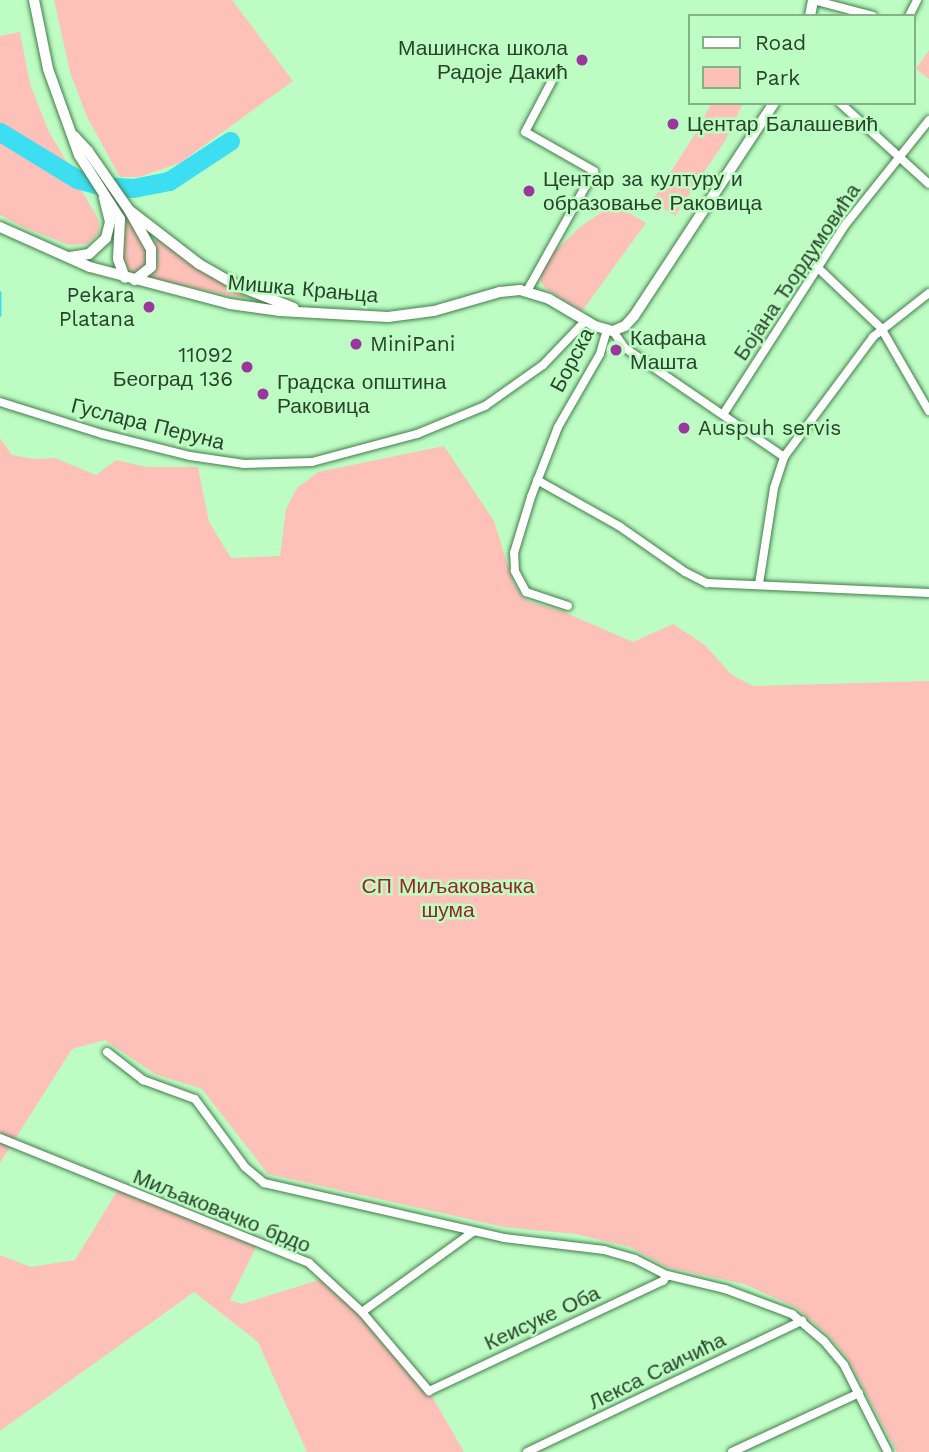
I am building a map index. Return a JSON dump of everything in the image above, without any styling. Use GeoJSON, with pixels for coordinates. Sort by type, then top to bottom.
{"type":"FeatureCollection","features":[{"type":"Feature","properties":{"kind":"main road"},"geometry":{"type":"LineString","coordinates":[[34,0],[48,69],[79,155],[120,219],[118,258],[130,279],[150,267],[153,254],[129,210],[74,136]]}},
{"type":"Feature","properties":{"kind":"main road","name":"Борска"},"geometry":{"type":"LineString","coordinates":[[610,330],[625,326],[634,316],[773,105]]}},
{"type":"Feature","properties":{"kind":"main road"},"geometry":{"type":"LineString","coordinates":[[65,258],[89,254],[106,238],[110,222],[104,195]]}},
{"type":"Feature","properties":{"kind":"main road"},"geometry":{"type":"LineString","coordinates":[[129,210],[180,252],[221,277],[269,299],[312,313]]}},
{"type":"Feature","properties":{"kind":"main road","name":"Мишка Крањца"},"geometry":{"type":"LineString","coordinates":[[0,228],[65,258],[130,279],[230,304],[312,313],[401,316],[452,307],[507,290],[527,291],[549,299],[585,321],[610,330]]}},
{"type":"Feature","properties":{"kind":"street"},"geometry":{"type":"LineString","coordinates":[[813,0],[866,14]]}},
{"type":"Feature","properties":{"kind":"street"},"geometry":{"type":"LineString","coordinates":[[527,291],[594,171],[525,132],[553,79]]}},
{"type":"Feature","properties":{"kind":"street"},"geometry":{"type":"LineString","coordinates":[[842,105],[929,184]]}},
{"type":"Feature","properties":{"kind":"street","name":"Бојана Ђордумовића"},"geometry":{"type":"LineString","coordinates":[[724,413],[859,205],[929,120]]}},
{"type":"Feature","properties":{"kind":"street"},"geometry":{"type":"LineString","coordinates":[[817,267],[881,328],[929,411]]}},
{"type":"Feature","properties":{"kind":"street"},"geometry":{"type":"LineString","coordinates":[[759,584],[774,488],[784,457],[881,328],[929,293]]}},
{"type":"Feature","properties":{"kind":"street","name":"Гуслара Перуна"},"geometry":{"type":"LineString","coordinates":[[0,402],[102,434],[190,456],[236,464],[297,464],[368,449],[476,410],[512,390],[543,365],[585,321]]}},
{"type":"Feature","properties":{"kind":"street","name":"Мишка Крањца"},"geometry":{"type":"LineString","coordinates":[[610,330],[625,348],[724,413],[784,457]]}},
{"type":"Feature","properties":{"kind":"street","name":"Борска"},"geometry":{"type":"LineString","coordinates":[[568,606],[526,592],[515,571],[514,553],[537,480],[564,415],[600,354],[610,330]]}},
{"type":"Feature","properties":{"kind":"street"},"geometry":{"type":"LineString","coordinates":[[537,480],[619,526],[695,578],[718,584],[929,593]]}},
{"type":"Feature","properties":{"kind":"street"},"geometry":{"type":"LineString","coordinates":[[107,1052],[143,1080],[195,1100],[246,1167],[264,1183],[473,1232],[604,1250],[635,1259],[667,1275],[725,1289],[779,1308],[802,1321],[844,1365],[888,1452]]}},
{"type":"Feature","properties":{"kind":"street","name":"Миљаковачко брдо"},"geometry":{"type":"LineString","coordinates":[[0,1138],[309,1263],[362,1312],[429,1391]]}},
{"type":"Feature","properties":{"kind":"street"},"geometry":{"type":"LineString","coordinates":[[362,1312],[473,1232]]}},
{"type":"Feature","properties":{"kind":"street","name":"Кеисуке Оба"},"geometry":{"type":"LineString","coordinates":[[429,1391],[663,1281],[667,1275]]}},
{"type":"Feature","properties":{"kind":"street","name":"Лекса Саичића"},"geometry":{"type":"LineString","coordinates":[[527,1452],[802,1321]]}},
{"type":"Feature","properties":{"kind":"street"},"geometry":{"type":"LineString","coordinates":[[732,1452],[859,1393]]}},
{"type":"Feature","properties":{"kind":"green space"},"geometry":{"type":"Polygon","coordinates":[[[54,0],[232,0],[293,81],[180,163],[139,177],[120,177],[87,117],[70,72],[54,0]]]}},
{"type":"Feature","properties":{"kind":"green space"},"geometry":{"type":"Polygon","coordinates":[[[20,32],[30,84],[49,132],[74,174],[0,129],[0,36],[20,32]]]}},
{"type":"Feature","properties":{"kind":"green space"},"geometry":{"type":"Polygon","coordinates":[[[929,50],[929,79],[916,69],[929,50]]]}},
{"type":"Feature","properties":{"kind":"green space"},"geometry":{"type":"Polygon","coordinates":[[[710,105],[742,105],[725,141],[675,216],[652,201],[699,128],[710,105]]]}},
{"type":"Feature","properties":{"kind":"green space"},"geometry":{"type":"Polygon","coordinates":[[[0,136],[77,183],[99,220],[99,233],[87,244],[69,245],[0,215],[0,136]]]}},
{"type":"Feature","properties":{"kind":"green space"},"geometry":{"type":"Polygon","coordinates":[[[614,204],[646,223],[582,311],[545,288],[541,282],[541,272],[551,255],[580,227],[614,204]]]}},
{"type":"Feature","properties":{"kind":"green space"},"geometry":{"type":"Polygon","coordinates":[[[126,216],[147,248],[149,260],[142,271],[133,274],[122,259],[126,216]]]}},
{"type":"Feature","properties":{"kind":"green space"},"geometry":{"type":"Polygon","coordinates":[[[158,238],[178,255],[246,297],[150,278],[158,264],[155,241],[158,238]]]}},
{"type":"Feature","properties":{"kind":"green space","name":"СП Миљаковачка шума"},"geometry":{"type":"Polygon","coordinates":[[[0,438],[12,455],[33,459],[55,458],[96,475],[116,460],[147,467],[198,467],[209,522],[231,558],[280,556],[286,509],[297,488],[318,472],[444,446],[494,521],[513,582],[522,597],[530,602],[562,611],[633,642],[673,624],[705,645],[732,675],[753,686],[929,681],[929,1452],[897,1452],[847,1357],[829,1336],[797,1308],[744,1284],[667,1267],[630,1247],[576,1234],[504,1227],[268,1174],[202,1089],[155,1074],[105,1040],[72,1049],[0,1163],[0,438]]]}},
{"type":"Feature","properties":{"kind":"green space"},"geometry":{"type":"Polygon","coordinates":[[[119,1188],[257,1245],[230,1300],[242,1304],[325,1278],[354,1304],[429,1391],[464,1452],[307,1452],[258,1342],[194,1292],[0,1431],[0,1255],[31,1267],[75,1260],[119,1188]]]}},
{"type":"Feature","properties":{"kind":"waterway"},"geometry":{"type":"LineString","coordinates":[[0,132],[77,179],[103,186],[133,188],[169,181],[230,141]]}},
{"type":"Feature","properties":{"kind":"waterway"},"geometry":{"type":"LineString","coordinates":[[0,293],[0,315]]}},
{"type":"Feature","properties":{"kind":"place","name":"Машинска школа Радоје Дакић"},"geometry":{"type":"Point","coordinates":[582,60]}},
{"type":"Feature","properties":{"kind":"place","name":"Центар Балашевић"},"geometry":{"type":"Point","coordinates":[673,124]}},
{"type":"Feature","properties":{"kind":"place","name":"Центар за културу и образовање Раковица"},"geometry":{"type":"Point","coordinates":[529,191]}},
{"type":"Feature","properties":{"kind":"place","name":"Pekara Platana"},"geometry":{"type":"Point","coordinates":[149,307]}},
{"type":"Feature","properties":{"kind":"place","name":"MiniPani"},"geometry":{"type":"Point","coordinates":[356,344]}},
{"type":"Feature","properties":{"kind":"place","name":"Кафана Машта"},"geometry":{"type":"Point","coordinates":[616,350]}},
{"type":"Feature","properties":{"kind":"place","name":"11092 Београд 136"},"geometry":{"type":"Point","coordinates":[247,367]}},
{"type":"Feature","properties":{"kind":"place","name":"Градска општина Раковица"},"geometry":{"type":"Point","coordinates":[263,394]}},
{"type":"Feature","properties":{"kind":"place","name":"Auspuh servis"},"geometry":{"type":"Point","coordinates":[684,428]}}]}
